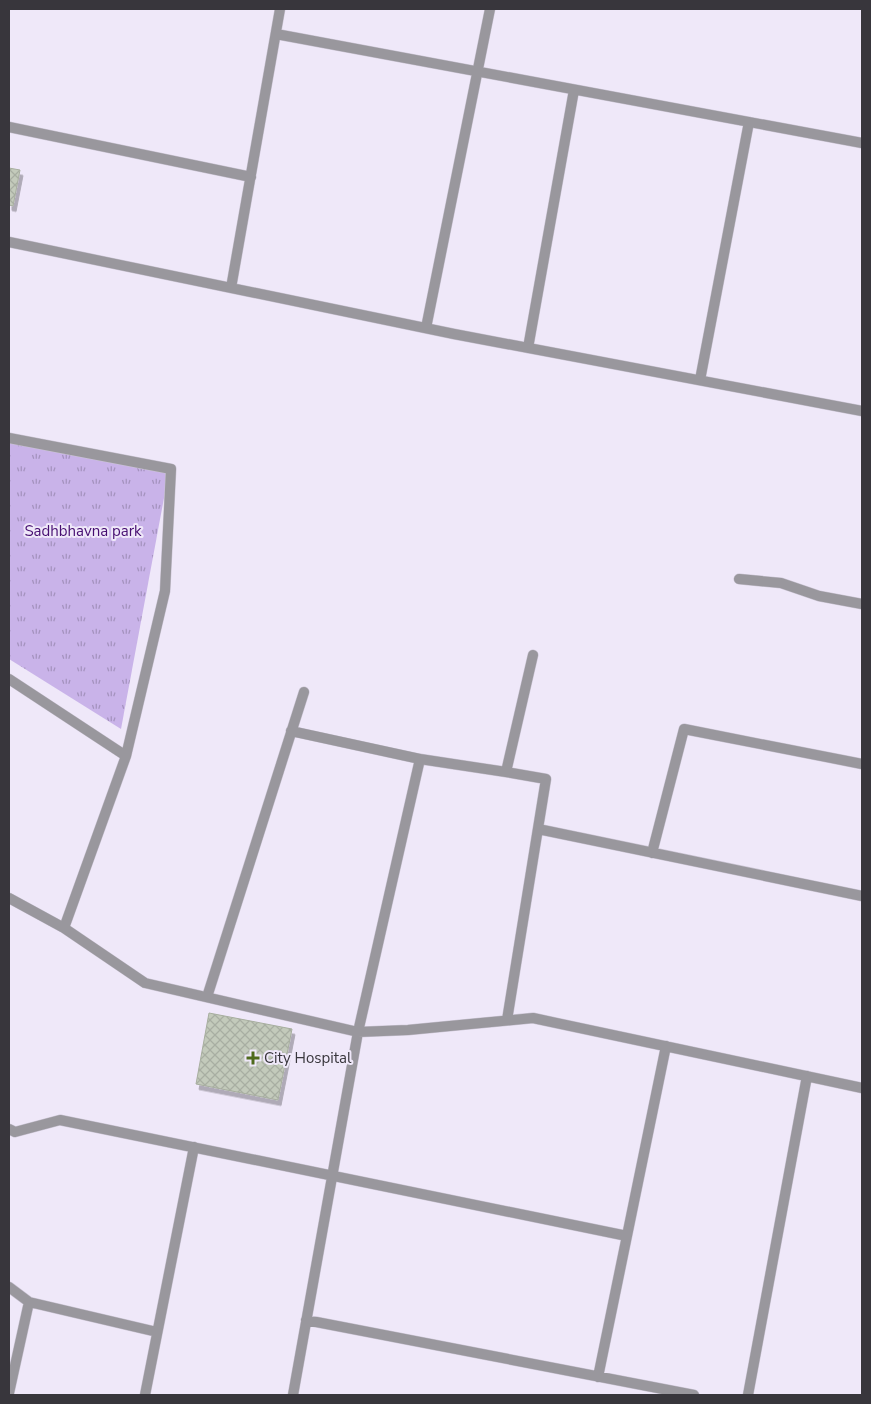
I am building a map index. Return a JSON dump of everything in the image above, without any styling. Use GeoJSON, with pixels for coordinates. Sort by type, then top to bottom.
{"type":"FeatureCollection","features":[{"type":"Feature","properties":{"kind":"street"},"geometry":{"type":"LineString","coordinates":[[231,288],[280,9]]}},
{"type":"Feature","properties":{"kind":"street"},"geometry":{"type":"LineString","coordinates":[[426,328],[490,9]]}},
{"type":"Feature","properties":{"kind":"street"},"geometry":{"type":"LineString","coordinates":[[276,34],[862,144]]}},
{"type":"Feature","properties":{"kind":"street"},"geometry":{"type":"LineString","coordinates":[[528,348],[574,90]]}},
{"type":"Feature","properties":{"kind":"street"},"geometry":{"type":"LineString","coordinates":[[700,380],[749,122]]}},
{"type":"Feature","properties":{"kind":"street"},"geometry":{"type":"LineString","coordinates":[[9,127],[251,177]]}},
{"type":"Feature","properties":{"kind":"street"},"geometry":{"type":"LineString","coordinates":[[9,242],[426,328],[862,411]]}},
{"type":"Feature","properties":{"kind":"street"},"geometry":{"type":"LineString","coordinates":[[9,438],[171,469],[165,591],[126,756],[64,928]]}},
{"type":"Feature","properties":{"kind":"street"},"geometry":{"type":"LineString","coordinates":[[739,578],[781,583],[819,596],[862,604]]}},
{"type":"Feature","properties":{"kind":"street"},"geometry":{"type":"LineString","coordinates":[[506,772],[533,655]]}},
{"type":"Feature","properties":{"kind":"street"},"geometry":{"type":"LineString","coordinates":[[9,679],[126,756]]}},
{"type":"Feature","properties":{"kind":"street"},"geometry":{"type":"LineString","coordinates":[[207,997],[304,692]]}},
{"type":"Feature","properties":{"kind":"street"},"geometry":{"type":"LineString","coordinates":[[652,852],[684,729],[862,764]]}},
{"type":"Feature","properties":{"kind":"street"},"geometry":{"type":"LineString","coordinates":[[291,731],[420,759],[546,780],[507,1020]]}},
{"type":"Feature","properties":{"kind":"street"},"geometry":{"type":"LineString","coordinates":[[292,1395],[358,1032],[420,759]]}},
{"type":"Feature","properties":{"kind":"street"},"geometry":{"type":"LineString","coordinates":[[538,829],[862,896]]}},
{"type":"Feature","properties":{"kind":"street"},"geometry":{"type":"LineString","coordinates":[[9,898],[64,928],[145,983],[358,1032],[408,1030],[533,1018],[862,1088]]}},
{"type":"Feature","properties":{"kind":"street"},"geometry":{"type":"LineString","coordinates":[[598,1376],[666,1046]]}},
{"type":"Feature","properties":{"kind":"street"},"geometry":{"type":"LineString","coordinates":[[748,1395],[808,1076]]}},
{"type":"Feature","properties":{"kind":"street"},"geometry":{"type":"LineString","coordinates":[[9,1129],[14,1132],[60,1120],[332,1174],[627,1236]]}},
{"type":"Feature","properties":{"kind":"street"},"geometry":{"type":"LineString","coordinates":[[145,1395],[194,1147]]}},
{"type":"Feature","properties":{"kind":"street"},"geometry":{"type":"LineString","coordinates":[[9,1287],[29,1302],[157,1332]]}},
{"type":"Feature","properties":{"kind":"street"},"geometry":{"type":"LineString","coordinates":[[9,1393],[29,1302]]}},
{"type":"Feature","properties":{"kind":"street"},"geometry":{"type":"LineString","coordinates":[[306,1320],[694,1395]]}},
{"type":"Feature","properties":{"kind":"green space","name":"Sadhbhavna park"},"geometry":{"type":"Polygon","coordinates":[[[9,441],[169,471],[121,729],[9,659],[9,441]]]}},
{"type":"Feature","properties":{"kind":"building"},"geometry":{"type":"Polygon","coordinates":[[[9,168],[20,170],[13,206],[9,205],[9,168]]]}},
{"type":"Feature","properties":{"kind":"building"},"geometry":{"type":"Polygon","coordinates":[[[209,1013],[292,1029],[278,1100],[196,1084],[209,1013]]]}},
{"type":"Feature","properties":{"kind":"place","name":"City Hospital"},"geometry":{"type":"Point","coordinates":[253,1058]}}]}
